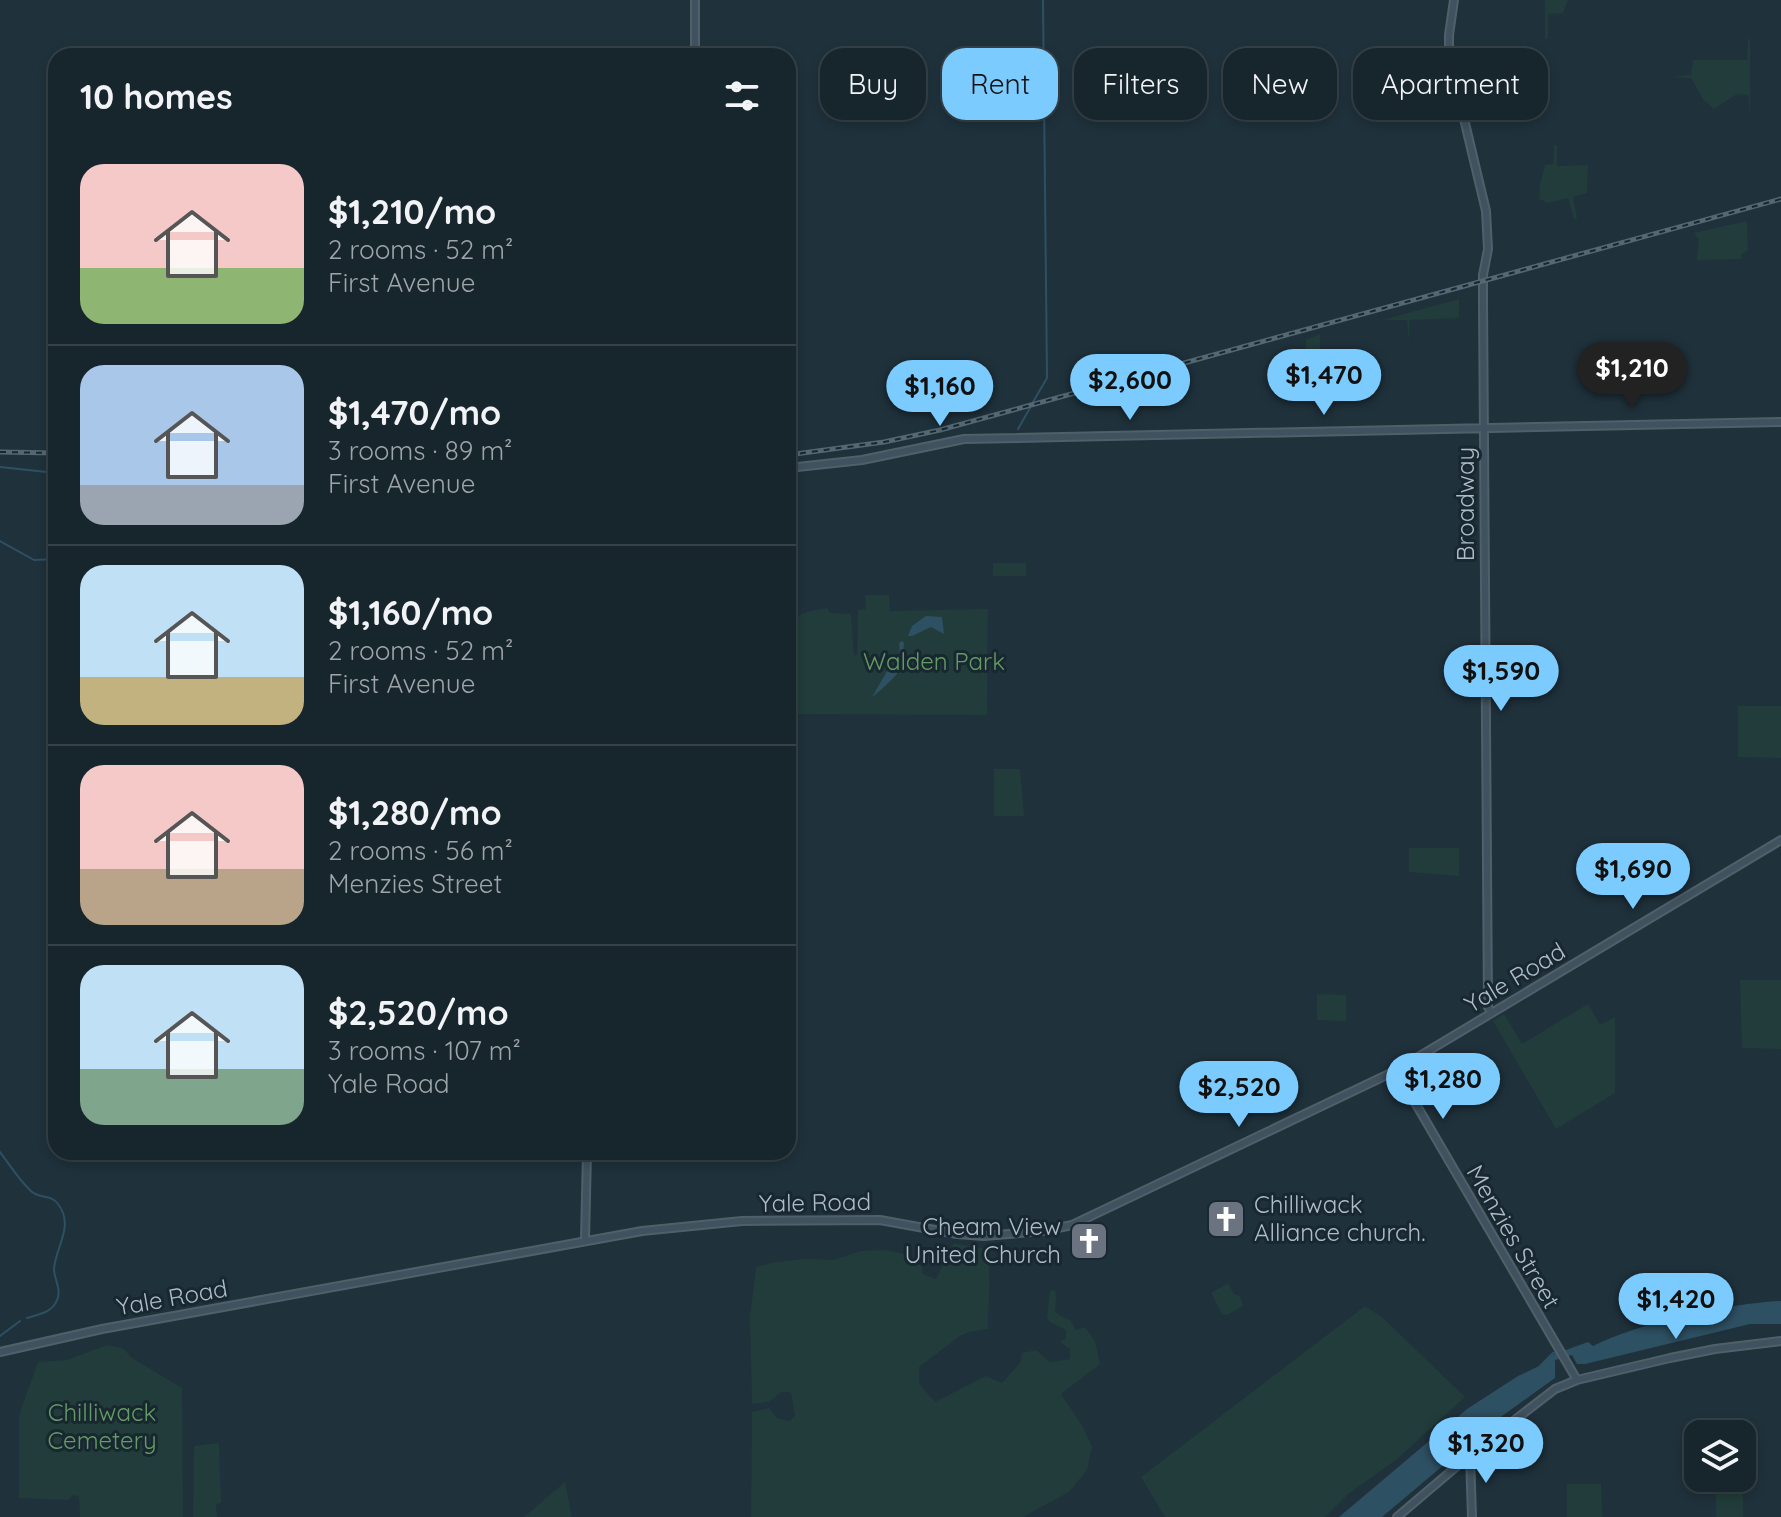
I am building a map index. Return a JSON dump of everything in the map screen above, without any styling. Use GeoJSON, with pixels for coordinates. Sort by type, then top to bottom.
{"type":"FeatureCollection","features":[{"type":"Feature","properties":{"kind":"street"},"geometry":{"type":"LineString","coordinates":[[695,0],[695,48]]}},
{"type":"Feature","properties":{"kind":"street","name":"Broadway"},"geometry":{"type":"LineString","coordinates":[[1454,0],[1449,56],[1486,211],[1488,234],[1483,282],[1488,1000],[1491,1012]]}},
{"type":"Feature","properties":{"kind":"street"},"geometry":{"type":"LineString","coordinates":[[796,467],[862,460],[964,439],[1781,422]]}},
{"type":"Feature","properties":{"kind":"street","name":"Yale Road"},"geometry":{"type":"LineString","coordinates":[[0,1352],[102,1329],[642,1231],[756,1221],[880,1220],[975,1236],[1053,1230],[1084,1221],[1396,1070],[1781,840]]}},
{"type":"Feature","properties":{"kind":"street"},"geometry":{"type":"LineString","coordinates":[[1488,1000],[1500,1007]]}},
{"type":"Feature","properties":{"kind":"street","name":"Menzies Street"},"geometry":{"type":"LineString","coordinates":[[1396,1070],[1575,1377]]}},
{"type":"Feature","properties":{"kind":"street"},"geometry":{"type":"LineString","coordinates":[[585,1240],[587,1160]]}},
{"type":"Feature","properties":{"kind":"street"},"geometry":{"type":"LineString","coordinates":[[1397,1517],[1470,1455],[1575,1377],[1701,1351],[1781,1341]]}},
{"type":"Feature","properties":{"kind":"street"},"geometry":{"type":"LineString","coordinates":[[1470,1455],[1472,1517]]}},
{"type":"Feature","properties":{"kind":"green space"},"geometry":{"type":"Polygon","coordinates":[[[1545,0],[1568,0],[1563,13],[1548,14],[1548,38],[1545,39],[1545,0]]]}},
{"type":"Feature","properties":{"kind":"green space"},"geometry":{"type":"Polygon","coordinates":[[[1748,39],[1750,115],[1748,95],[1737,94],[1714,109],[1703,99],[1691,78],[1670,77],[1691,75],[1693,60],[1747,60],[1748,39]]]}},
{"type":"Feature","properties":{"kind":"green space"},"geometry":{"type":"Polygon","coordinates":[[[1554,145],[1557,145],[1557,166],[1588,165],[1587,193],[1573,197],[1577,218],[1574,219],[1568,198],[1548,203],[1539,199],[1545,165],[1553,164],[1554,145]]]}},
{"type":"Feature","properties":{"kind":"green space"},"geometry":{"type":"Polygon","coordinates":[[[1747,221],[1748,250],[1741,259],[1697,260],[1699,239],[1693,233],[1747,221]]]}},
{"type":"Feature","properties":{"kind":"green space"},"geometry":{"type":"Polygon","coordinates":[[[1459,299],[1459,318],[1409,320],[1409,344],[1407,320],[1382,320],[1459,299]]]}},
{"type":"Feature","properties":{"kind":"green space"},"geometry":{"type":"Polygon","coordinates":[[[1320,334],[1320,369],[1306,369],[1306,340],[1320,334]]]}},
{"type":"Feature","properties":{"kind":"green space"},"geometry":{"type":"Polygon","coordinates":[[[993,563],[1026,563],[1026,576],[993,576],[993,563]]]}},
{"type":"Feature","properties":{"kind":"green space","name":"Walden Park"},"geometry":{"type":"Polygon","coordinates":[[[865,595],[889,595],[890,611],[988,609],[987,715],[796,714],[796,618],[806,612],[827,608],[830,613],[851,614],[854,655],[857,655],[858,610],[866,609],[865,595]]]}},
{"type":"Feature","properties":{"kind":"green space"},"geometry":{"type":"Polygon","coordinates":[[[1738,706],[1781,706],[1781,758],[1738,757],[1738,706]]]}},
{"type":"Feature","properties":{"kind":"green space"},"geometry":{"type":"Polygon","coordinates":[[[994,769],[1020,769],[1024,816],[994,816],[994,769]]]}},
{"type":"Feature","properties":{"kind":"green space"},"geometry":{"type":"Polygon","coordinates":[[[1409,848],[1459,848],[1459,876],[1409,872],[1409,848]]]}},
{"type":"Feature","properties":{"kind":"green space"},"geometry":{"type":"Polygon","coordinates":[[[1740,980],[1781,980],[1781,1049],[1742,1048],[1740,980]]]}},
{"type":"Feature","properties":{"kind":"green space"},"geometry":{"type":"Polygon","coordinates":[[[1317,994],[1346,995],[1346,1021],[1317,1020],[1317,994]]]}},
{"type":"Feature","properties":{"kind":"green space"},"geometry":{"type":"Polygon","coordinates":[[[1588,1004],[1600,1025],[1615,1017],[1615,1093],[1556,1129],[1493,1021],[1504,1014],[1522,1044],[1588,1004]]]}},
{"type":"Feature","properties":{"kind":"green space"},"geometry":{"type":"Polygon","coordinates":[[[954,1243],[986,1249],[988,1329],[960,1336],[919,1367],[919,1384],[935,1402],[986,1376],[1002,1383],[1020,1363],[1022,1353],[1036,1350],[1050,1362],[1070,1359],[1070,1349],[1060,1342],[1066,1338],[1066,1330],[1047,1318],[1050,1291],[1055,1290],[1056,1311],[1070,1320],[1076,1330],[1085,1327],[1095,1341],[1100,1364],[1061,1394],[1092,1447],[1087,1470],[1069,1492],[1023,1517],[751,1517],[752,1412],[769,1408],[777,1418],[789,1421],[795,1416],[791,1393],[781,1392],[770,1401],[752,1404],[750,1317],[756,1267],[806,1259],[833,1260],[861,1251],[884,1250],[906,1254],[904,1258],[907,1261],[922,1266],[923,1274],[936,1279],[954,1243]]]}},
{"type":"Feature","properties":{"kind":"green space"},"geometry":{"type":"Polygon","coordinates":[[[1228,1283],[1234,1294],[1240,1296],[1243,1306],[1227,1315],[1222,1314],[1211,1293],[1228,1283]]]}},
{"type":"Feature","properties":{"kind":"green space"},"geometry":{"type":"Polygon","coordinates":[[[1365,1306],[1383,1318],[1465,1397],[1396,1460],[1348,1494],[1325,1517],[1165,1517],[1141,1477],[1365,1306]]]}},
{"type":"Feature","properties":{"kind":"green space","name":"Chilliwack Cemetery"},"geometry":{"type":"Polygon","coordinates":[[[107,1345],[123,1348],[132,1358],[182,1388],[183,1517],[80,1517],[79,1497],[74,1495],[68,1500],[19,1498],[19,1415],[38,1362],[67,1360],[107,1345]]]}},
{"type":"Feature","properties":{"kind":"green space"},"geometry":{"type":"Polygon","coordinates":[[[219,1443],[221,1503],[216,1504],[217,1517],[193,1517],[194,1446],[219,1443]]]}},
{"type":"Feature","properties":{"kind":"green space"},"geometry":{"type":"Polygon","coordinates":[[[565,1482],[572,1517],[524,1517],[565,1482]]]}},
{"type":"Feature","properties":{"kind":"green space"},"geometry":{"type":"Polygon","coordinates":[[[1567,1484],[1601,1484],[1602,1517],[1567,1517],[1567,1484]]]}},
{"type":"Feature","properties":{"kind":"green space"},"geometry":{"type":"Polygon","coordinates":[[[1716,1492],[1743,1492],[1743,1517],[1716,1517],[1716,1492]]]}},
{"type":"Feature","properties":{"kind":"water"},"geometry":{"type":"Polygon","coordinates":[[[926,616],[942,617],[944,634],[931,627],[908,636],[912,626],[926,616]]]}},
{"type":"Feature","properties":{"kind":"water"},"geometry":{"type":"Polygon","coordinates":[[[902,641],[901,668],[872,697],[888,670],[898,663],[899,643],[902,641]]]}},
{"type":"Feature","properties":{"kind":"water"},"geometry":{"type":"Polygon","coordinates":[[[1781,1301],[1781,1324],[1750,1324],[1585,1364],[1577,1364],[1572,1355],[1555,1360],[1555,1378],[1502,1416],[1382,1517],[1339,1517],[1467,1409],[1541,1365],[1552,1355],[1588,1342],[1593,1346],[1685,1316],[1781,1301]]]}},
{"type":"Feature","properties":{"kind":"waterway"},"geometry":{"type":"LineString","coordinates":[[1033,402],[1047,378],[1043,0]]}},
{"type":"Feature","properties":{"kind":"waterway"},"geometry":{"type":"LineString","coordinates":[[1018,429],[1030,408]]}},
{"type":"Feature","properties":{"kind":"waterway"},"geometry":{"type":"LineString","coordinates":[[0,467],[48,472]]}},
{"type":"Feature","properties":{"kind":"waterway"},"geometry":{"type":"LineString","coordinates":[[0,541],[34,560],[48,559]]}},
{"type":"Feature","properties":{"kind":"waterway"},"geometry":{"type":"LineString","coordinates":[[0,1152],[31,1191],[58,1204],[65,1220],[54,1269],[59,1292],[57,1300],[48,1310],[27,1318]]}},
{"type":"Feature","properties":{"kind":"waterway"},"geometry":{"type":"LineString","coordinates":[[0,1336],[20,1321]]}},
{"type":"Feature","properties":{"kind":"waterway"},"geometry":{"type":"LineString","coordinates":[[1540,1366],[1553,1353],[1560,1352]]}},
{"type":"Feature","properties":{"kind":"railway"},"geometry":{"type":"LineString","coordinates":[[796,454],[884,442],[940,430],[1781,199]]}},
{"type":"Feature","properties":{"kind":"railway"},"geometry":{"type":"LineString","coordinates":[[0,452],[48,453]]}},
{"type":"Feature","properties":{"kind":"place","name":"Chilliwack Alliance church."},"geometry":{"type":"Point","coordinates":[1226,1219]}},
{"type":"Feature","properties":{"kind":"place","name":"Cheam View United Church"},"geometry":{"type":"Point","coordinates":[1089,1241]}}]}
